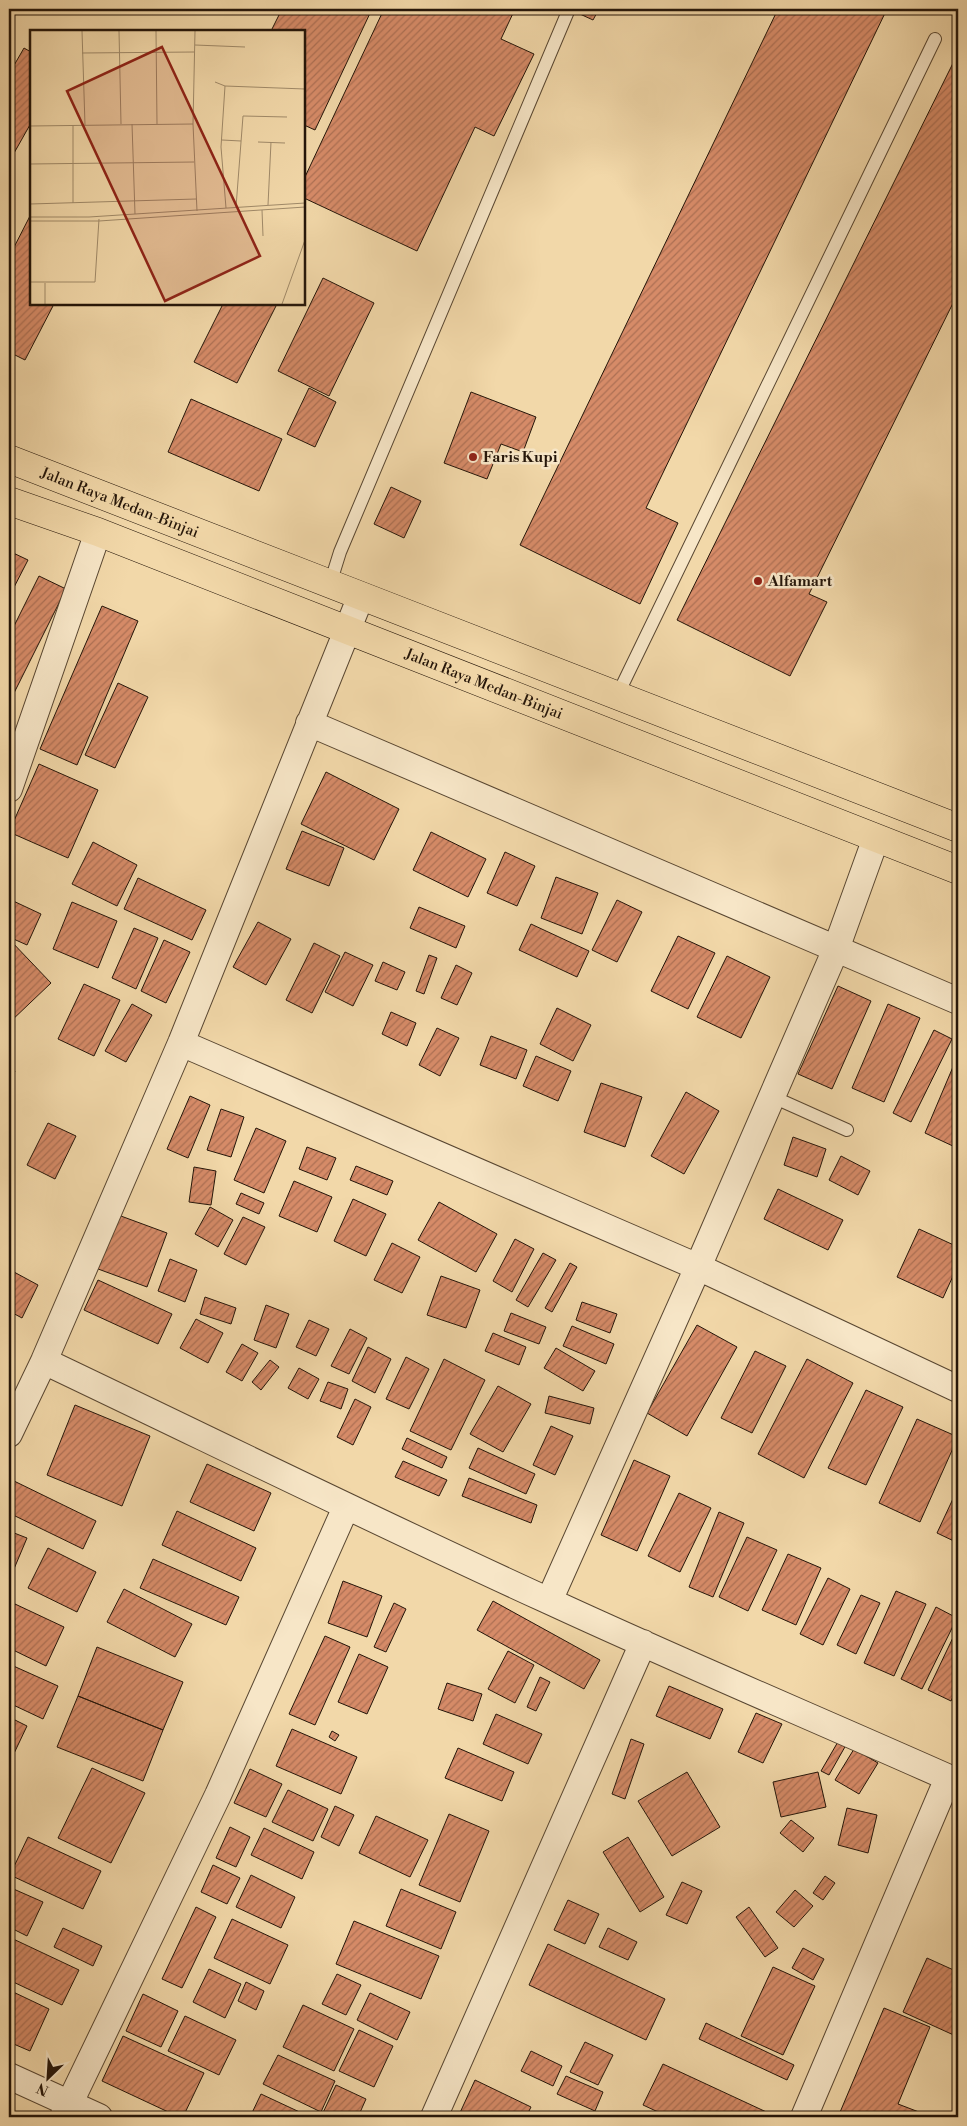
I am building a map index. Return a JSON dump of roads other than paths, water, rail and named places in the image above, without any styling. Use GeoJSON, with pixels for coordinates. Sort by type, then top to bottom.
{"type":"FeatureCollection","features":[{"type":"Feature","properties":{"kind":"highway","name":"Jalan Raya Medan-Binjai"},"geometry":{"type":"LineString","coordinates":[[9,459],[618,694],[958,828]]}},
{"type":"Feature","properties":{"kind":"highway","name":"Jalan Raya Medan-Binjai"},"geometry":{"type":"LineString","coordinates":[[9,501],[98,532],[958,870]]}},
{"type":"Feature","properties":{"kind":"street"},"geometry":{"type":"LineString","coordinates":[[9,789],[98,532]]}},
{"type":"Feature","properties":{"kind":"street"},"geometry":{"type":"LineString","coordinates":[[9,1434],[44,1361],[181,1044],[360,596]]}},
{"type":"Feature","properties":{"kind":"street"},"geometry":{"type":"LineString","coordinates":[[309,723],[958,1001]]}},
{"type":"Feature","properties":{"kind":"street"},"geometry":{"type":"LineString","coordinates":[[549,1601],[773,1097],[836,949],[876,838]]}},
{"type":"Feature","properties":{"kind":"street"},"geometry":{"type":"LineString","coordinates":[[181,1044],[698,1267],[958,1389]]}},
{"type":"Feature","properties":{"kind":"street"},"geometry":{"type":"LineString","coordinates":[[44,1361],[266,1466],[346,1507],[549,1601],[953,1780],[804,2117]]}},
{"type":"Feature","properties":{"kind":"street"},"geometry":{"type":"LineString","coordinates":[[66,2111],[218,1795],[346,1507]]}},
{"type":"Feature","properties":{"kind":"street"},"geometry":{"type":"LineString","coordinates":[[434,2117],[643,1643]]}},
{"type":"Feature","properties":{"kind":"street"},"geometry":{"type":"LineString","coordinates":[[9,2076],[66,2111],[98,2117]]}},
{"type":"Feature","properties":{"kind":"lane"},"geometry":{"type":"LineString","coordinates":[[330,584],[340,552],[569,9]]}},
{"type":"Feature","properties":{"kind":"lane"},"geometry":{"type":"LineString","coordinates":[[618,694],[935,39]]}},
{"type":"Feature","properties":{"kind":"lane"},"geometry":{"type":"LineString","coordinates":[[773,1097],[847,1130]]}},
{"type":"Feature","properties":{"kind":"place","name":"Faris Kupi"},"geometry":{"type":"Point","coordinates":[473,457]}},
{"type":"Feature","properties":{"kind":"place","name":"Alfamart"},"geometry":{"type":"Point","coordinates":[758,581]}}]}
